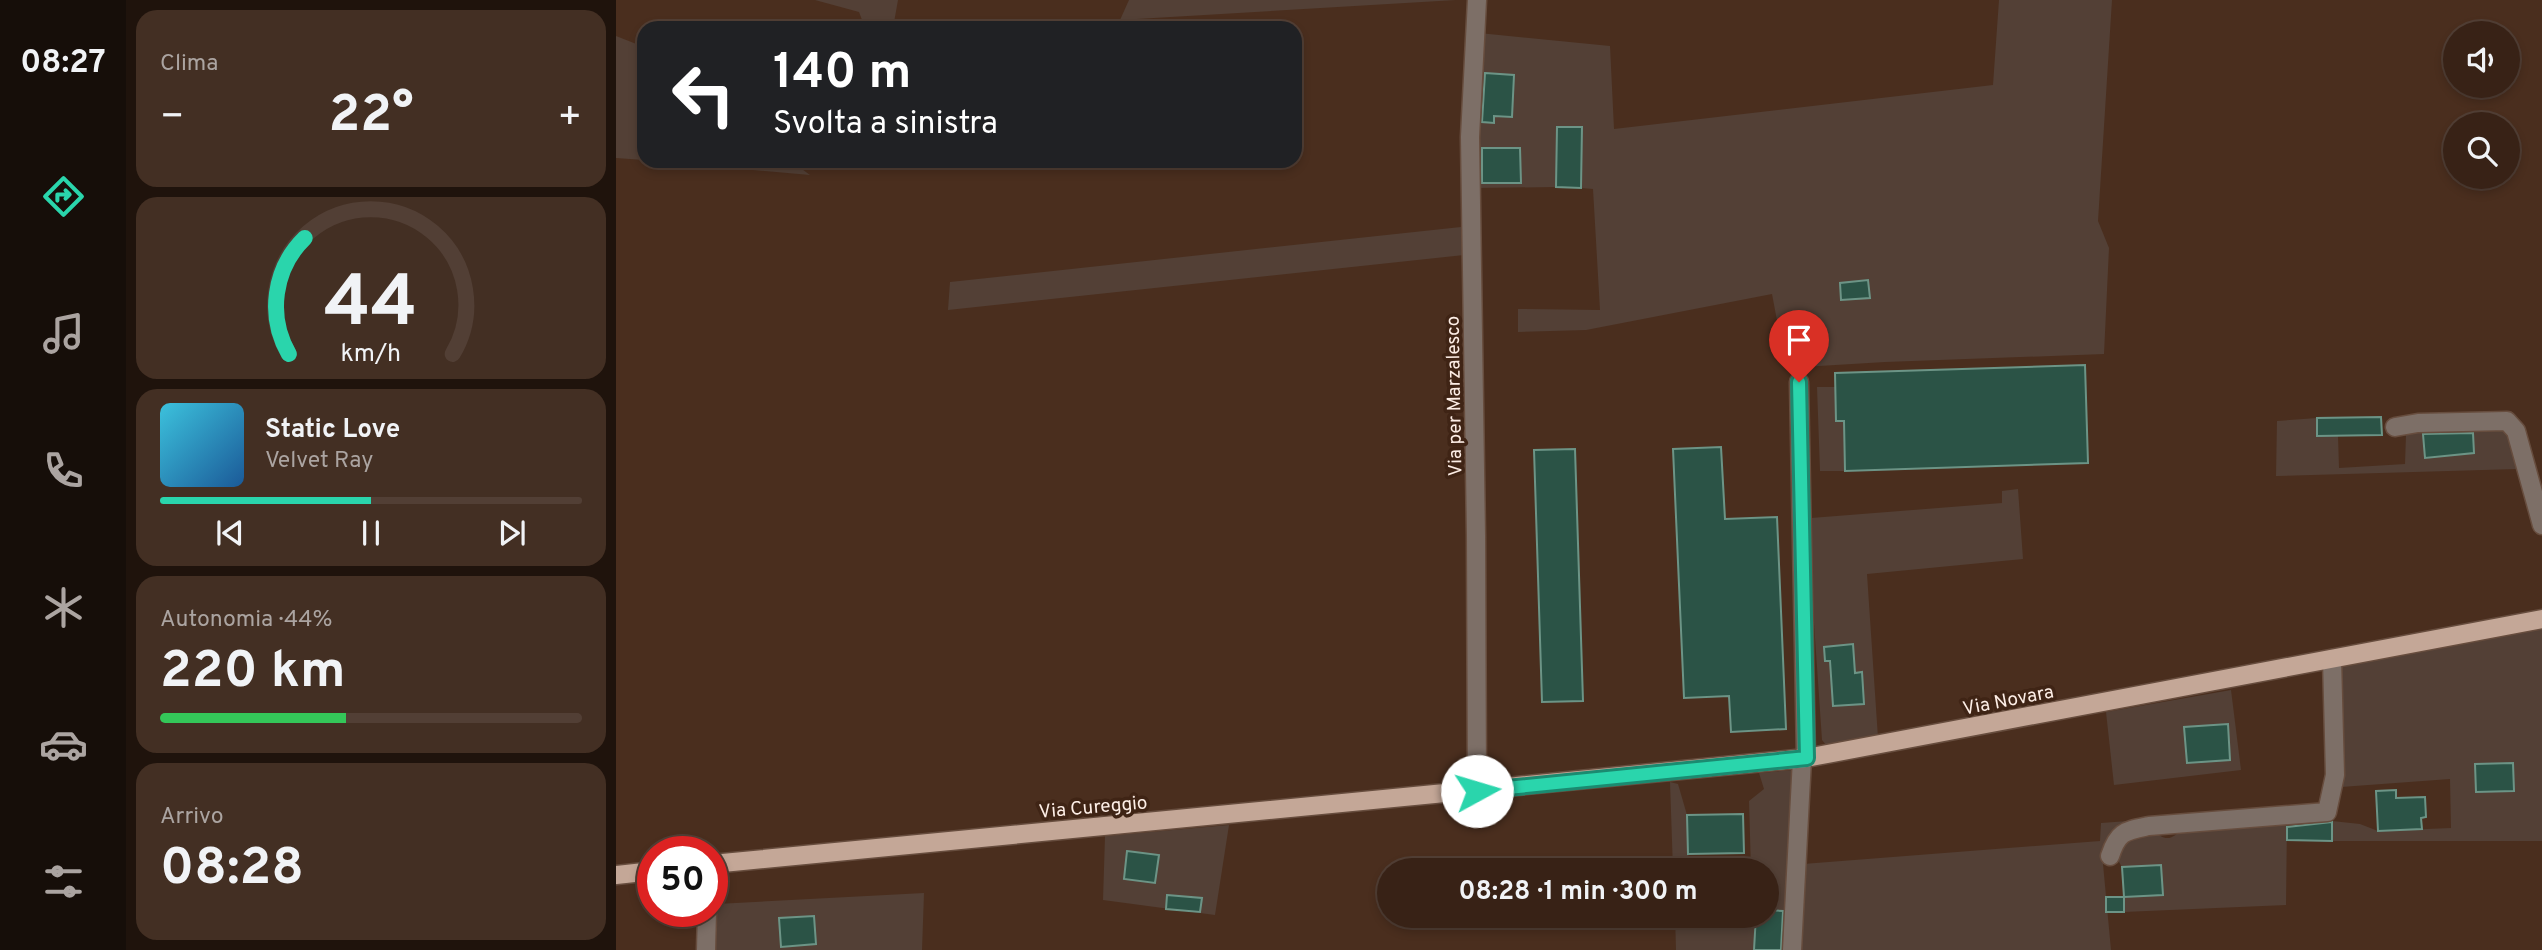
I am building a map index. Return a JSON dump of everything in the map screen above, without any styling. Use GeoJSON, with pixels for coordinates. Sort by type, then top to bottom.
{"type":"FeatureCollection","features":[{"type":"Feature","properties":{"kind":"main road","name":"Via Novara"},"geometry":{"type":"LineString","coordinates":[[1477,791],[1804,758],[2542,620]]}},
{"type":"Feature","properties":{"kind":"main road","name":"Via Cureggio"},"geometry":{"type":"LineString","coordinates":[[728,862],[1477,791]]}},
{"type":"Feature","properties":{"kind":"main road"},"geometry":{"type":"LineString","coordinates":[[616,875],[637,873]]}},
{"type":"Feature","properties":{"kind":"street","name":"Via per Marzalesco"},"geometry":{"type":"LineString","coordinates":[[1477,0],[1471,137],[1477,791]]}},
{"type":"Feature","properties":{"kind":"street"},"geometry":{"type":"LineString","coordinates":[[1792,950],[1804,758],[1799,382]]}},
{"type":"Feature","properties":{"kind":"street"},"geometry":{"type":"LineString","coordinates":[[2395,427],[2417,423],[2507,421],[2516,432],[2542,525]]}},
{"type":"Feature","properties":{"kind":"street"},"geometry":{"type":"LineString","coordinates":[[2110,856],[2115,840],[2127,831],[2149,826],[2327,813],[2335,775],[2332,659]]}},
{"type":"Feature","properties":{"kind":"street"},"geometry":{"type":"LineString","coordinates":[[706,950],[707,927]]}},
{"type":"Feature","properties":{"kind":"shaded area"},"geometry":{"type":"Polygon","coordinates":[[[815,0],[898,0],[894,21],[862,21],[859,12],[815,0]]]}},
{"type":"Feature","properties":{"kind":"shaded area"},"geometry":{"type":"Polygon","coordinates":[[[1129,0],[1456,0],[1120,20],[1129,0]]]}},
{"type":"Feature","properties":{"kind":"shaded area"},"geometry":{"type":"Polygon","coordinates":[[[1999,0],[2112,0],[2098,221],[2109,248],[2104,354],[1786,368],[1772,294],[1586,330],[1518,332],[1518,309],[1600,310],[1593,189],[1581,188],[1582,128],[1557,128],[1556,187],[1475,188],[1479,33],[1610,46],[1614,129],[1993,85],[1999,0]]]}},
{"type":"Feature","properties":{"kind":"shaded area"},"geometry":{"type":"Polygon","coordinates":[[[616,36],[637,44],[637,160],[616,158],[616,36]]]}},
{"type":"Feature","properties":{"kind":"shaded area"},"geometry":{"type":"Polygon","coordinates":[[[730,168],[800,168],[810,175],[730,168]]]}},
{"type":"Feature","properties":{"kind":"shaded area"},"geometry":{"type":"Polygon","coordinates":[[[1461,227],[1464,255],[948,310],[950,282],[1461,227]]]}},
{"type":"Feature","properties":{"kind":"shaded area"},"geometry":{"type":"Polygon","coordinates":[[[1817,387],[1835,387],[1836,421],[1844,421],[1845,471],[1820,471],[1817,387]]]}},
{"type":"Feature","properties":{"kind":"shaded area"},"geometry":{"type":"Polygon","coordinates":[[[2317,418],[2317,436],[2338,436],[2339,468],[2405,464],[2406,435],[2409,431],[2423,428],[2426,458],[2474,453],[2472,430],[2492,428],[2507,431],[2514,446],[2517,469],[2276,476],[2277,421],[2317,418]]]}},
{"type":"Feature","properties":{"kind":"shaded area"},"geometry":{"type":"Polygon","coordinates":[[[2018,489],[2023,559],[1867,574],[1878,738],[1827,746],[1822,740],[1811,579],[1811,518],[2002,503],[2002,491],[2018,489]]]}},
{"type":"Feature","properties":{"kind":"shaded area"},"geometry":{"type":"Polygon","coordinates":[[[2542,627],[2542,841],[2332,841],[2332,821],[2360,824],[2378,831],[2451,828],[2450,779],[2341,787],[2343,735],[2338,664],[2542,627]]]}},
{"type":"Feature","properties":{"kind":"shaded area"},"geometry":{"type":"Polygon","coordinates":[[[2231,690],[2241,770],[2114,785],[2106,712],[2231,690]]]}},
{"type":"Feature","properties":{"kind":"shaded area"},"geometry":{"type":"Polygon","coordinates":[[[1794,770],[1785,950],[1676,950],[1675,928],[1779,928],[1779,858],[1751,858],[1749,801],[1764,789],[1759,773],[1794,770]]]}},
{"type":"Feature","properties":{"kind":"shaded area"},"geometry":{"type":"Polygon","coordinates":[[[1670,782],[1678,784],[1687,815],[1689,858],[1673,858],[1670,782]]]}},
{"type":"Feature","properties":{"kind":"shaded area"},"geometry":{"type":"Polygon","coordinates":[[[2169,818],[2106,851],[2103,864],[2111,950],[1801,950],[1803,864],[2100,841],[2101,823],[2169,818]]]}},
{"type":"Feature","properties":{"kind":"shaded area"},"geometry":{"type":"Polygon","coordinates":[[[2287,820],[2286,905],[2124,912],[2122,867],[2116,857],[2120,842],[2153,830],[2168,838],[2183,828],[2287,820]]]}},
{"type":"Feature","properties":{"kind":"shaded area"},"geometry":{"type":"Polygon","coordinates":[[[1229,825],[1215,915],[1103,900],[1105,836],[1229,825]]]}},
{"type":"Feature","properties":{"kind":"shaded area"},"geometry":{"type":"Polygon","coordinates":[[[924,893],[922,950],[716,950],[716,927],[728,927],[728,903],[924,893]]]}},
{"type":"Feature","properties":{"kind":"building"},"geometry":{"type":"Polygon","coordinates":[[[1485,73],[1514,75],[1512,117],[1494,116],[1494,123],[1482,122],[1485,73]]]}},
{"type":"Feature","properties":{"kind":"building"},"geometry":{"type":"Polygon","coordinates":[[[1557,127],[1582,127],[1581,188],[1556,187],[1557,127]]]}},
{"type":"Feature","properties":{"kind":"building"},"geometry":{"type":"Polygon","coordinates":[[[1482,148],[1520,148],[1521,183],[1482,183],[1482,148]]]}},
{"type":"Feature","properties":{"kind":"building"},"geometry":{"type":"Polygon","coordinates":[[[1868,280],[1870,298],[1841,300],[1840,283],[1868,280]]]}},
{"type":"Feature","properties":{"kind":"building"},"geometry":{"type":"Polygon","coordinates":[[[2085,365],[2088,463],[1845,471],[1844,421],[1836,421],[1835,373],[2085,365]]]}},
{"type":"Feature","properties":{"kind":"building"},"geometry":{"type":"Polygon","coordinates":[[[2381,417],[2382,435],[2317,436],[2317,418],[2381,417]]]}},
{"type":"Feature","properties":{"kind":"building"},"geometry":{"type":"Polygon","coordinates":[[[2473,433],[2474,453],[2425,458],[2423,434],[2473,433]]]}},
{"type":"Feature","properties":{"kind":"building"},"geometry":{"type":"Polygon","coordinates":[[[1721,447],[1725,519],[1777,517],[1786,729],[1731,732],[1729,696],[1684,698],[1673,449],[1721,447]]]}},
{"type":"Feature","properties":{"kind":"building"},"geometry":{"type":"Polygon","coordinates":[[[1575,449],[1583,701],[1542,702],[1534,450],[1575,449]]]}},
{"type":"Feature","properties":{"kind":"building"},"geometry":{"type":"Polygon","coordinates":[[[1853,644],[1855,673],[1862,672],[1864,704],[1833,706],[1830,661],[1825,661],[1824,647],[1853,644]]]}},
{"type":"Feature","properties":{"kind":"building"},"geometry":{"type":"Polygon","coordinates":[[[2228,724],[2230,760],[2187,763],[2184,727],[2228,724]]]}},
{"type":"Feature","properties":{"kind":"building"},"geometry":{"type":"Polygon","coordinates":[[[2513,763],[2514,791],[2476,792],[2475,764],[2513,763]]]}},
{"type":"Feature","properties":{"kind":"building"},"geometry":{"type":"Polygon","coordinates":[[[2396,790],[2396,798],[2425,797],[2426,817],[2421,818],[2422,829],[2378,831],[2376,791],[2396,790]]]}},
{"type":"Feature","properties":{"kind":"building"},"geometry":{"type":"Polygon","coordinates":[[[1743,814],[1744,853],[1688,854],[1687,815],[1743,814]]]}},
{"type":"Feature","properties":{"kind":"building"},"geometry":{"type":"Polygon","coordinates":[[[2332,822],[2332,841],[2287,840],[2287,827],[2332,822]]]}},
{"type":"Feature","properties":{"kind":"building"},"geometry":{"type":"Polygon","coordinates":[[[1127,851],[1159,855],[1155,883],[1124,879],[1127,851]]]}},
{"type":"Feature","properties":{"kind":"building"},"geometry":{"type":"Polygon","coordinates":[[[2161,865],[2163,895],[2124,897],[2122,867],[2161,865]]]}},
{"type":"Feature","properties":{"kind":"building"},"geometry":{"type":"Polygon","coordinates":[[[1167,895],[1202,898],[1200,912],[1166,909],[1167,895]]]}},
{"type":"Feature","properties":{"kind":"building"},"geometry":{"type":"Polygon","coordinates":[[[2106,897],[2124,897],[2124,912],[2106,912],[2106,897]]]}},
{"type":"Feature","properties":{"kind":"building"},"geometry":{"type":"Polygon","coordinates":[[[1779,911],[1783,911],[1781,950],[1754,950],[1755,928],[1779,928],[1779,911]]]}},
{"type":"Feature","properties":{"kind":"building"},"geometry":{"type":"Polygon","coordinates":[[[814,916],[816,944],[781,947],[779,918],[814,916]]]}},
{"type":"Feature","properties":{"kind":"route"},"geometry":{"type":"LineString","coordinates":[[1477,791],[1807,758],[1799,382]]}}]}
